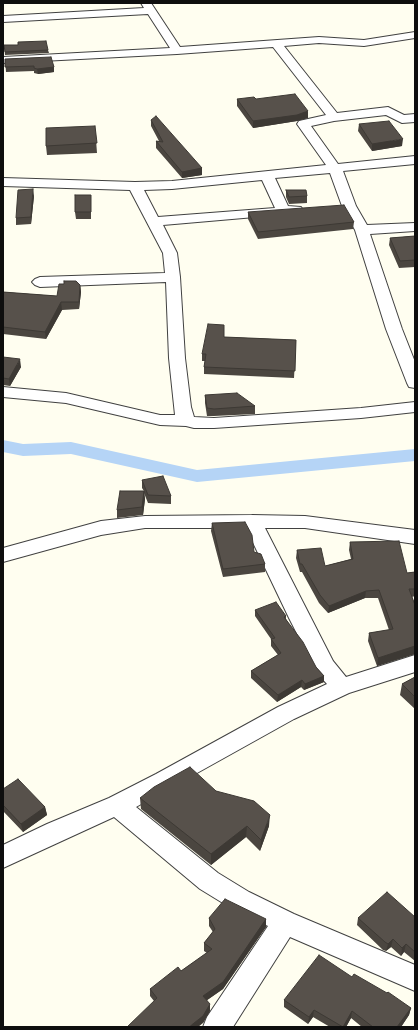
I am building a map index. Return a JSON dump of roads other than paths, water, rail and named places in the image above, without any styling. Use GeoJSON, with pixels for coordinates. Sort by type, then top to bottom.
{"type":"FeatureCollection","features":[{"type":"Feature","properties":{"kind":"street"},"geometry":{"type":"LineString","coordinates":[[3,19],[149,7],[177,51]]}},
{"type":"Feature","properties":{"kind":"street"},"geometry":{"type":"LineString","coordinates":[[3,60],[177,51],[319,40],[364,43],[415,35]]}},
{"type":"Feature","properties":{"kind":"street"},"geometry":{"type":"LineString","coordinates":[[276,43],[334,117]]}},
{"type":"Feature","properties":{"kind":"street"},"geometry":{"type":"LineString","coordinates":[[415,118],[402,118],[388,111],[334,117],[303,124],[335,169],[349,206],[362,230],[394,329],[415,384]]}},
{"type":"Feature","properties":{"kind":"street"},"geometry":{"type":"LineString","coordinates":[[3,182],[135,186],[172,185],[415,160]]}},
{"type":"Feature","properties":{"kind":"street"},"geometry":{"type":"LineString","coordinates":[[267,175],[283,211]]}},
{"type":"Feature","properties":{"kind":"street"},"geometry":{"type":"LineString","coordinates":[[135,186],[152,222],[162,235],[170,253],[182,408],[184,416],[188,420],[194,423],[214,423],[415,407]]}},
{"type":"Feature","properties":{"kind":"street"},"geometry":{"type":"LineString","coordinates":[[334,207],[349,206]]}},
{"type":"Feature","properties":{"kind":"street"},"geometry":{"type":"LineString","coordinates":[[152,222],[311,209]]}},
{"type":"Feature","properties":{"kind":"street"},"geometry":{"type":"LineString","coordinates":[[362,230],[415,227]]}},
{"type":"Feature","properties":{"kind":"street"},"geometry":{"type":"LineString","coordinates":[[40,282],[173,278]]}},
{"type":"Feature","properties":{"kind":"street"},"geometry":{"type":"LineString","coordinates":[[3,392],[66,398],[160,420],[188,420]]}},
{"type":"Feature","properties":{"kind":"street"},"geometry":{"type":"LineString","coordinates":[[252,521],[299,618],[325,667],[342,687]]}},
{"type":"Feature","properties":{"kind":"street"},"geometry":{"type":"LineString","coordinates":[[3,555],[101,528],[144,522],[305,522],[415,537]]}},
{"type":"Feature","properties":{"kind":"street"},"geometry":{"type":"LineString","coordinates":[[3,857],[117,805],[286,713],[342,687],[415,663]]}},
{"type":"Feature","properties":{"kind":"street"},"geometry":{"type":"LineString","coordinates":[[117,805],[209,881],[240,900],[285,922],[415,978]]}},
{"type":"Feature","properties":{"kind":"street"},"geometry":{"type":"LineString","coordinates":[[217,1027],[285,922]]}},
{"type":"Feature","properties":{"kind":"waterway"},"geometry":{"type":"LineString","coordinates":[[3,446],[23,450],[71,448],[197,476],[415,455]]}}]}
